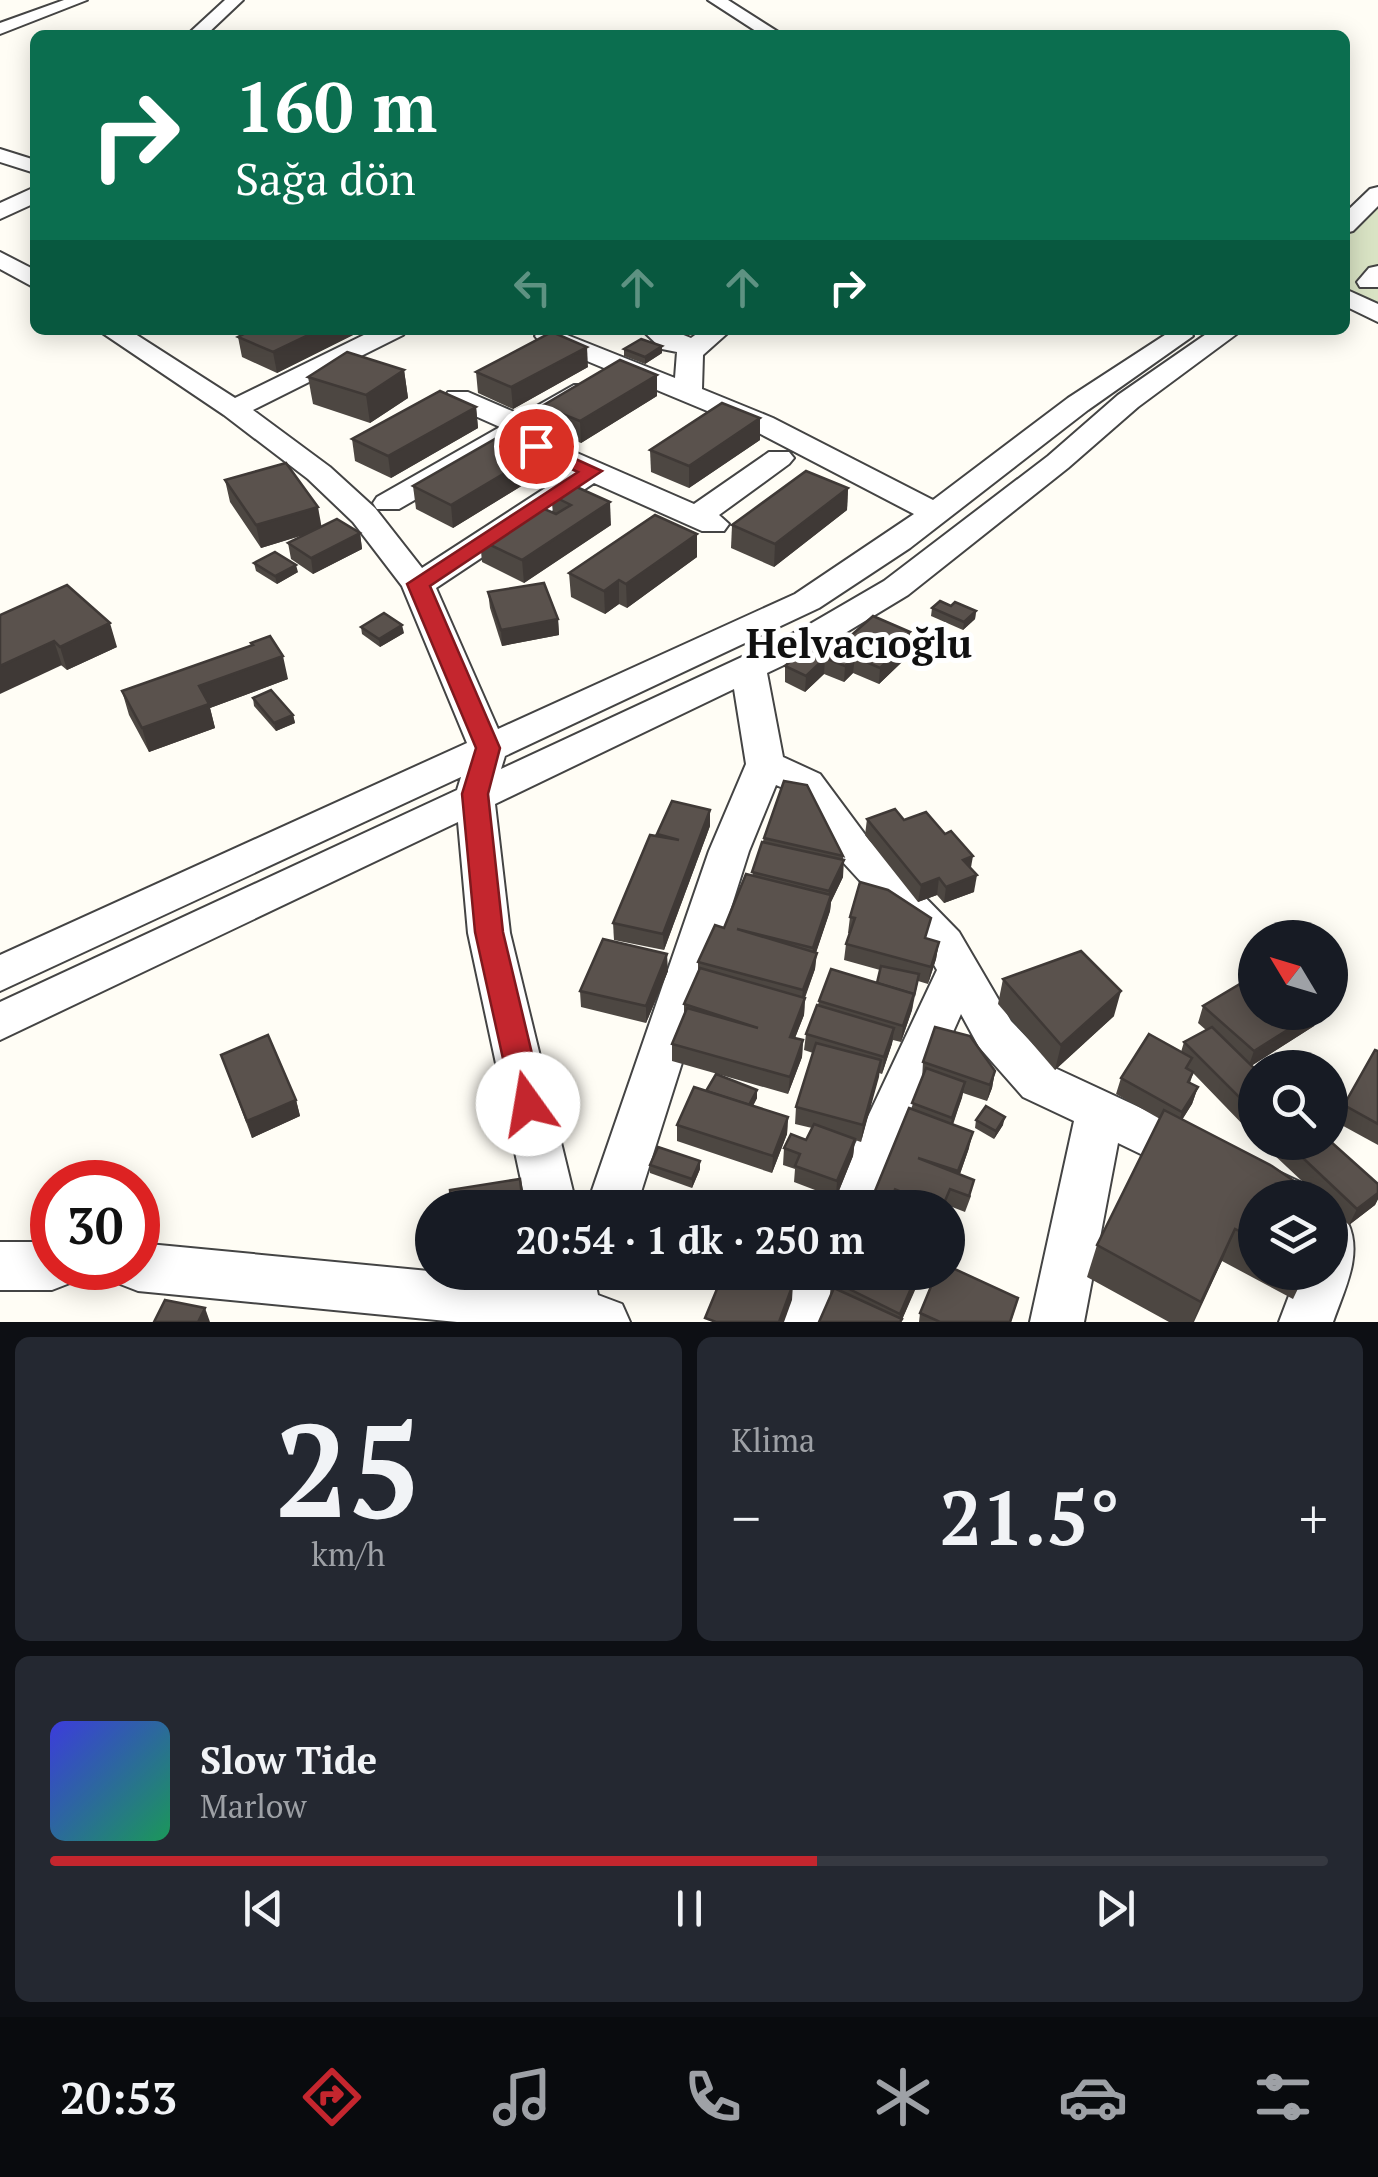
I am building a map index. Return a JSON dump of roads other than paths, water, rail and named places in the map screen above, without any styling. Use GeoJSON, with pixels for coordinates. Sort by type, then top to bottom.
{"type":"FeatureCollection","features":[{"type":"Feature","properties":{"kind":"street"},"geometry":{"type":"LineString","coordinates":[[0,29],[79,0]]}},
{"type":"Feature","properties":{"kind":"street"},"geometry":{"type":"LineString","coordinates":[[202,30],[235,0]]}},
{"type":"Feature","properties":{"kind":"street"},"geometry":{"type":"LineString","coordinates":[[716,0],[766,30]]}},
{"type":"Feature","properties":{"kind":"street"},"geometry":{"type":"LineString","coordinates":[[0,155],[30,166]]}},
{"type":"Feature","properties":{"kind":"street"},"geometry":{"type":"LineString","coordinates":[[1350,221],[1378,194]]}},
{"type":"Feature","properties":{"kind":"street"},"geometry":{"type":"LineString","coordinates":[[0,212],[30,197]]}},
{"type":"Feature","properties":{"kind":"street"},"geometry":{"type":"LineString","coordinates":[[0,258],[30,278]]}},
{"type":"Feature","properties":{"kind":"street"},"geometry":{"type":"LineString","coordinates":[[1350,299],[1378,314]]}},
{"type":"Feature","properties":{"kind":"street"},"geometry":{"type":"LineString","coordinates":[[119,335],[234,409],[319,473],[364,516],[418,584],[488,748],[475,794],[489,932],[548,1190]]}},
{"type":"Feature","properties":{"kind":"street"},"geometry":{"type":"LineString","coordinates":[[234,409],[384,335]]}},
{"type":"Feature","properties":{"kind":"street"},"geometry":{"type":"LineString","coordinates":[[661,335],[671,343],[694,347]]}},
{"type":"Feature","properties":{"kind":"street"},"geometry":{"type":"LineString","coordinates":[[688,391],[688,358],[694,347],[711,335]]}},
{"type":"Feature","properties":{"kind":"street"},"geometry":{"type":"LineString","coordinates":[[0,974],[807,601],[935,513],[1078,404],[1182,335]]}},
{"type":"Feature","properties":{"kind":"street"},"geometry":{"type":"LineString","coordinates":[[0,1022],[810,638],[896,588],[1046,473],[1128,401],[1222,335]]}},
{"type":"Feature","properties":{"kind":"street"},"geometry":{"type":"LineString","coordinates":[[548,336],[778,431],[935,513]]}},
{"type":"Feature","properties":{"kind":"street"},"geometry":{"type":"LineString","coordinates":[[388,502],[611,376]]}},
{"type":"Feature","properties":{"kind":"street"},"geometry":{"type":"LineString","coordinates":[[458,398],[592,471],[697,517]]}},
{"type":"Feature","properties":{"kind":"street"},"geometry":{"type":"LineString","coordinates":[[653,532],[697,517],[779,458]]}},
{"type":"Feature","properties":{"kind":"street"},"geometry":{"type":"LineString","coordinates":[[418,584],[592,471]]}},
{"type":"Feature","properties":{"kind":"street"},"geometry":{"type":"LineString","coordinates":[[617,1190],[729,851],[765,764],[748,668]]}},
{"type":"Feature","properties":{"kind":"street"},"geometry":{"type":"LineString","coordinates":[[765,764],[806,783],[855,850],[944,944],[994,1034],[1040,1083],[1245,1180]]}},
{"type":"Feature","properties":{"kind":"street"},"geometry":{"type":"LineString","coordinates":[[858,1190],[958,971]]}},
{"type":"Feature","properties":{"kind":"street"},"geometry":{"type":"LineString","coordinates":[[1057,1322],[1100,1110]]}},
{"type":"Feature","properties":{"kind":"street"},"geometry":{"type":"LineString","coordinates":[[0,1266],[30,1266]]}},
{"type":"Feature","properties":{"kind":"street"},"geometry":{"type":"LineString","coordinates":[[160,1270],[453,1310],[583,1300]]}},
{"type":"Feature","properties":{"kind":"street"},"geometry":{"type":"LineString","coordinates":[[798,1322],[812,1290]]}},
{"type":"Feature","properties":{"kind":"street"},"geometry":{"type":"LineString","coordinates":[[1306,1322],[1318,1290]]}},
{"type":"Feature","properties":{"kind":"district","name":"Helvacıoğlu"},"geometry":{"type":"Point","coordinates":[859,644]}}]}
